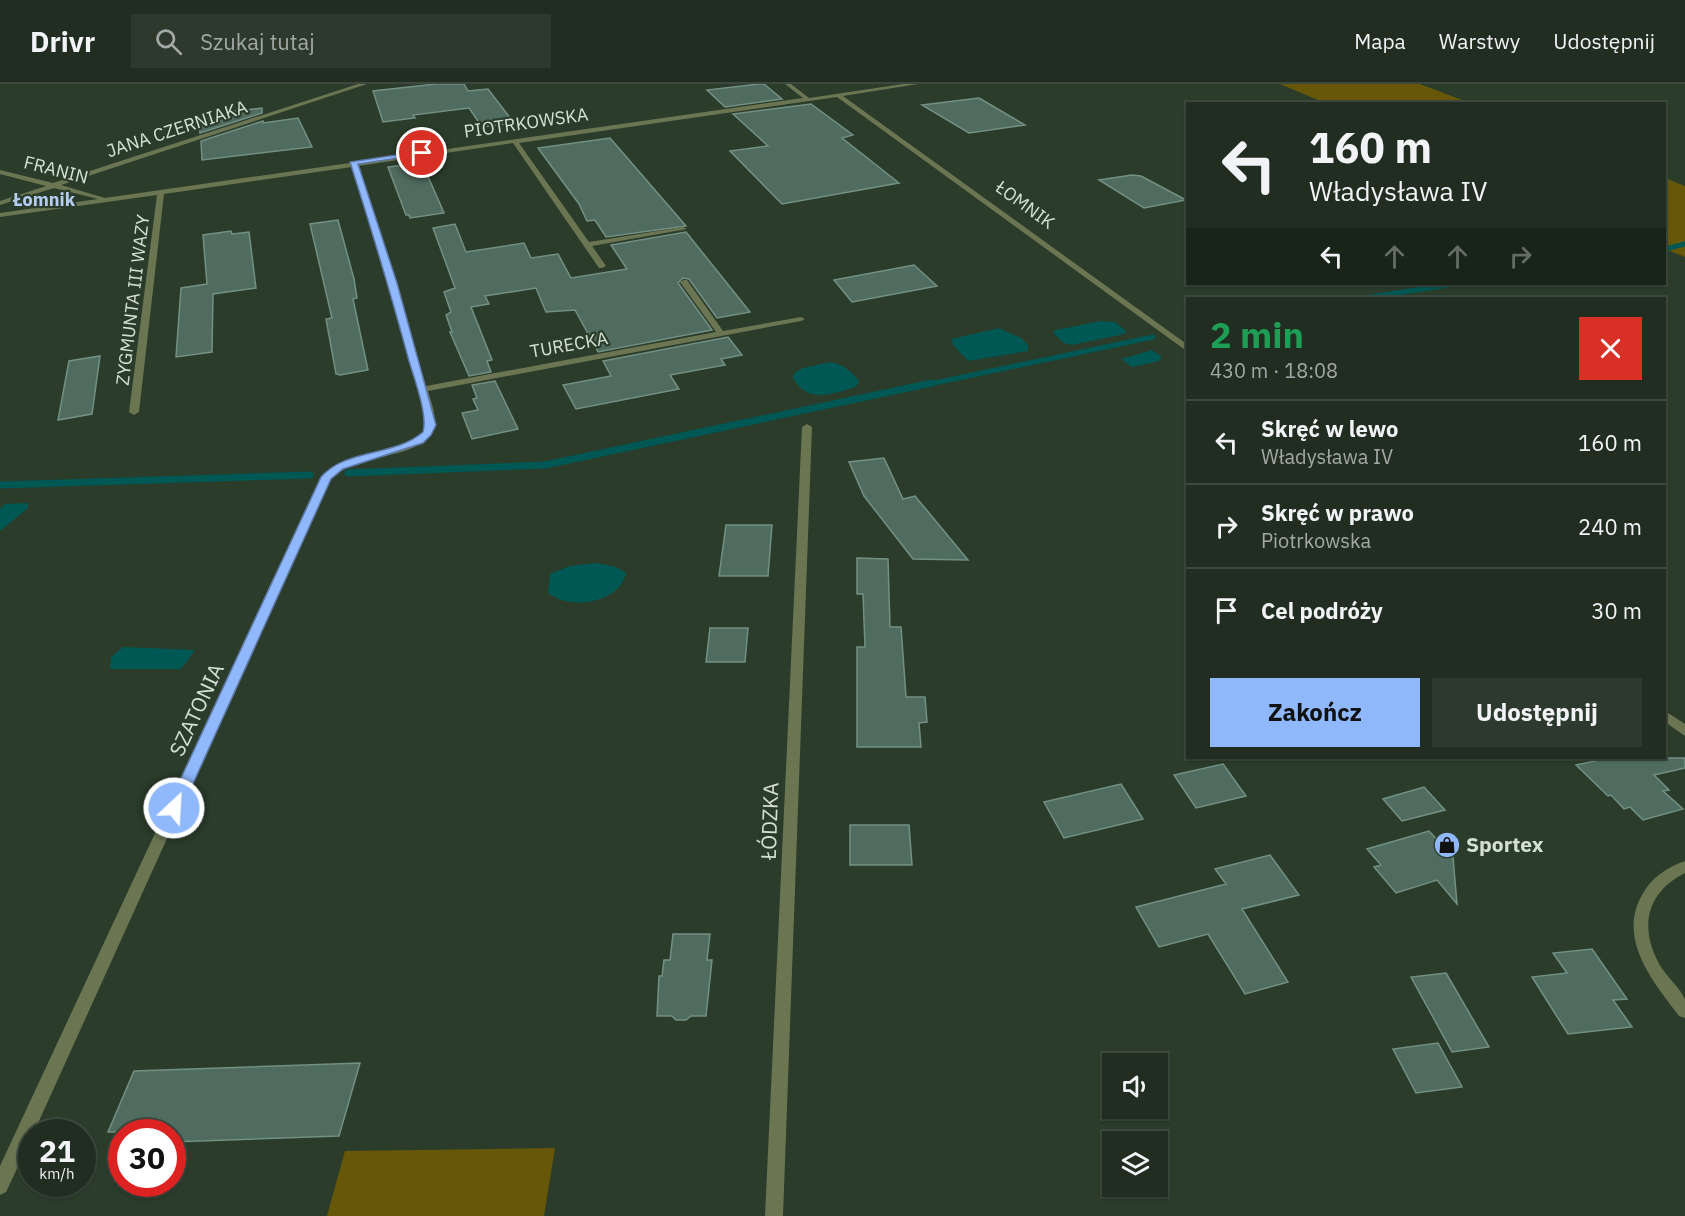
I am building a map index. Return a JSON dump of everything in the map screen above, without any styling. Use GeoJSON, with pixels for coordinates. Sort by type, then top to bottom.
{"type":"FeatureCollection","features":[{"type":"Feature","properties":{"kind":"street","name":"JANA CZERNIAKA"},"geometry":{"type":"LineString","coordinates":[[0,203],[364,84]]}},
{"type":"Feature","properties":{"kind":"street"},"geometry":{"type":"LineString","coordinates":[[788,84],[807,99]]}},
{"type":"Feature","properties":{"kind":"street","name":"PIOTRKOWSKA"},"geometry":{"type":"LineString","coordinates":[[0,215],[354,162],[915,84]]}},
{"type":"Feature","properties":{"kind":"street","name":"ŁOMNIK"},"geometry":{"type":"LineString","coordinates":[[838,95],[1186,348]]}},
{"type":"Feature","properties":{"kind":"street"},"geometry":{"type":"LineString","coordinates":[[514,140],[602,266]]}},
{"type":"Feature","properties":{"kind":"street"},"geometry":{"type":"LineString","coordinates":[[354,162],[422,388]]}},
{"type":"Feature","properties":{"kind":"street","name":"FRANIN"},"geometry":{"type":"LineString","coordinates":[[0,172],[106,199]]}},
{"type":"Feature","properties":{"kind":"street","name":"ZYGMUNTA III WAZY"},"geometry":{"type":"LineString","coordinates":[[134,412],[161,191]]}},
{"type":"Feature","properties":{"kind":"street"},"geometry":{"type":"LineString","coordinates":[[587,245],[683,229]]}},
{"type":"Feature","properties":{"kind":"street"},"geometry":{"type":"LineString","coordinates":[[684,282],[721,334]]}},
{"type":"Feature","properties":{"kind":"street","name":"TURECKA"},"geometry":{"type":"LineString","coordinates":[[422,388],[801,319]]}},
{"type":"Feature","properties":{"kind":"street","name":"SZATONIA"},"geometry":{"type":"LineString","coordinates":[[0,1186],[326,477],[347,463],[419,440],[428,433],[430,425],[422,388]]}},
{"type":"Feature","properties":{"kind":"street","name":"ŁÓDZKA"},"geometry":{"type":"LineString","coordinates":[[774,1216],[807,427]]}},
{"type":"Feature","properties":{"kind":"street"},"geometry":{"type":"LineString","coordinates":[[1666,716],[1685,731]]}},
{"type":"Feature","properties":{"kind":"street"},"geometry":{"type":"LineString","coordinates":[[1685,867],[1667,874],[1652,890],[1644,906],[1639,934],[1655,971],[1685,1011]]}},
{"type":"Feature","properties":{"kind":"shaded area"},"geometry":{"type":"Polygon","coordinates":[[[1280,84],[1420,84],[1467,102],[1323,102],[1280,84]]]}},
{"type":"Feature","properties":{"kind":"shaded area"},"geometry":{"type":"Polygon","coordinates":[[[1666,178],[1685,186],[1685,257],[1666,249],[1666,178]]]}},
{"type":"Feature","properties":{"kind":"shaded area"},"geometry":{"type":"Polygon","coordinates":[[[555,1148],[544,1216],[327,1216],[345,1151],[555,1148]]]}},
{"type":"Feature","properties":{"kind":"water"},"geometry":{"type":"Polygon","coordinates":[[[1101,321],[1115,322],[1126,331],[1124,334],[1072,345],[1064,343],[1053,333],[1056,330],[1101,321]]]}},
{"type":"Feature","properties":{"kind":"water"},"geometry":{"type":"Polygon","coordinates":[[[999,328],[1021,338],[1028,345],[1028,351],[968,361],[953,345],[952,339],[999,328]]]}},
{"type":"Feature","properties":{"kind":"water"},"geometry":{"type":"Polygon","coordinates":[[[1152,350],[1162,357],[1159,361],[1132,367],[1121,359],[1152,350]]]}},
{"type":"Feature","properties":{"kind":"water"},"geometry":{"type":"Polygon","coordinates":[[[831,362],[853,374],[859,381],[856,387],[830,394],[813,394],[799,386],[793,378],[794,373],[803,368],[831,362]]]}},
{"type":"Feature","properties":{"kind":"water"},"geometry":{"type":"Polygon","coordinates":[[[28,503],[28,508],[0,531],[0,509],[5,504],[28,503]]]}},
{"type":"Feature","properties":{"kind":"water"},"geometry":{"type":"Polygon","coordinates":[[[596,563],[616,567],[626,573],[622,583],[615,591],[593,601],[581,602],[558,599],[548,593],[550,574],[570,566],[596,563]]]}},
{"type":"Feature","properties":{"kind":"water"},"geometry":{"type":"Polygon","coordinates":[[[123,647],[195,650],[181,669],[110,669],[111,657],[123,647]]]}},
{"type":"Feature","properties":{"kind":"building"},"geometry":{"type":"Polygon","coordinates":[[[436,84],[464,84],[468,91],[488,89],[514,123],[482,127],[469,108],[413,115],[415,118],[383,122],[373,91],[436,84]]]}},
{"type":"Feature","properties":{"kind":"building"},"geometry":{"type":"Polygon","coordinates":[[[764,84],[782,99],[725,107],[707,90],[764,84]]]}},
{"type":"Feature","properties":{"kind":"building"},"geometry":{"type":"Polygon","coordinates":[[[979,98],[1025,125],[969,133],[922,105],[979,98]]]}},
{"type":"Feature","properties":{"kind":"building"},"geometry":{"type":"Polygon","coordinates":[[[811,104],[853,135],[842,138],[899,183],[782,204],[730,151],[768,146],[733,114],[811,104]]]}},
{"type":"Feature","properties":{"kind":"building"},"geometry":{"type":"Polygon","coordinates":[[[262,108],[262,113],[200,133],[199,121],[227,116],[227,112],[262,108]]]}},
{"type":"Feature","properties":{"kind":"building"},"geometry":{"type":"Polygon","coordinates":[[[298,118],[312,147],[202,160],[201,141],[263,121],[263,123],[298,118]]]}},
{"type":"Feature","properties":{"kind":"building"},"geometry":{"type":"Polygon","coordinates":[[[610,138],[686,226],[606,237],[595,220],[587,221],[579,204],[538,148],[610,138]]]}},
{"type":"Feature","properties":{"kind":"building"},"geometry":{"type":"Polygon","coordinates":[[[418,163],[423,165],[444,213],[410,218],[406,215],[388,167],[418,163]]]}},
{"type":"Feature","properties":{"kind":"building"},"geometry":{"type":"Polygon","coordinates":[[[1132,175],[1141,176],[1186,200],[1144,208],[1099,180],[1132,175]]]}},
{"type":"Feature","properties":{"kind":"building"},"geometry":{"type":"Polygon","coordinates":[[[338,220],[354,279],[357,298],[353,299],[368,370],[340,375],[336,374],[326,319],[332,318],[310,224],[338,220]]]}},
{"type":"Feature","properties":{"kind":"building"},"geometry":{"type":"Polygon","coordinates":[[[455,224],[466,252],[524,243],[531,258],[558,254],[571,278],[627,269],[611,245],[686,232],[750,312],[717,318],[689,279],[683,278],[678,283],[712,330],[598,352],[575,310],[546,312],[536,288],[485,296],[489,304],[471,307],[492,360],[487,361],[491,372],[469,376],[450,332],[452,332],[446,315],[451,312],[444,292],[455,288],[433,228],[455,224]]]}},
{"type":"Feature","properties":{"kind":"building"},"geometry":{"type":"Polygon","coordinates":[[[231,231],[232,234],[249,232],[256,288],[213,294],[212,352],[176,357],[181,288],[207,284],[203,235],[231,231]]]}},
{"type":"Feature","properties":{"kind":"building"},"geometry":{"type":"Polygon","coordinates":[[[914,265],[937,286],[852,302],[834,280],[914,265]]]}},
{"type":"Feature","properties":{"kind":"building"},"geometry":{"type":"Polygon","coordinates":[[[728,337],[742,355],[721,359],[725,365],[670,375],[679,389],[576,409],[563,385],[611,376],[603,361],[728,337]]]}},
{"type":"Feature","properties":{"kind":"building"},"geometry":{"type":"Polygon","coordinates":[[[100,356],[92,414],[58,420],[69,361],[100,356]]]}},
{"type":"Feature","properties":{"kind":"building"},"geometry":{"type":"Polygon","coordinates":[[[495,381],[518,429],[472,439],[462,413],[478,410],[473,399],[477,398],[472,385],[495,381]]]}},
{"type":"Feature","properties":{"kind":"building"},"geometry":{"type":"Polygon","coordinates":[[[884,458],[903,499],[915,496],[968,560],[913,559],[864,496],[849,462],[884,458]]]}},
{"type":"Feature","properties":{"kind":"building"},"geometry":{"type":"Polygon","coordinates":[[[726,525],[772,525],[768,576],[719,576],[726,525]]]}},
{"type":"Feature","properties":{"kind":"building"},"geometry":{"type":"Polygon","coordinates":[[[857,558],[888,559],[890,627],[901,627],[906,697],[925,697],[927,722],[919,723],[921,747],[857,747],[857,647],[865,647],[863,594],[857,594],[857,558]]]}},
{"type":"Feature","properties":{"kind":"building"},"geometry":{"type":"Polygon","coordinates":[[[710,628],[748,628],[745,662],[706,662],[710,628]]]}},
{"type":"Feature","properties":{"kind":"building"},"geometry":{"type":"Polygon","coordinates":[[[1685,758],[1685,768],[1654,775],[1669,790],[1663,791],[1683,809],[1643,820],[1630,807],[1624,809],[1611,795],[1608,796],[1576,765],[1604,759],[1685,758]]]}},
{"type":"Feature","properties":{"kind":"building"},"geometry":{"type":"Polygon","coordinates":[[[1223,764],[1246,796],[1196,808],[1174,775],[1223,764]]]}},
{"type":"Feature","properties":{"kind":"building"},"geometry":{"type":"Polygon","coordinates":[[[1121,784],[1143,819],[1064,838],[1044,802],[1121,784]]]}},
{"type":"Feature","properties":{"kind":"building"},"geometry":{"type":"Polygon","coordinates":[[[1424,787],[1445,810],[1402,821],[1383,799],[1424,787]]]}},
{"type":"Feature","properties":{"kind":"building"},"geometry":{"type":"Polygon","coordinates":[[[850,825],[909,825],[912,865],[850,865],[850,825]]]}},
{"type":"Feature","properties":{"kind":"building"},"geometry":{"type":"Polygon","coordinates":[[[1429,831],[1453,857],[1457,904],[1437,880],[1396,893],[1374,867],[1381,865],[1367,849],[1429,831]]]}},
{"type":"Feature","properties":{"kind":"building"},"geometry":{"type":"Polygon","coordinates":[[[1270,855],[1299,895],[1242,909],[1288,982],[1245,994],[1208,934],[1159,947],[1136,907],[1226,884],[1215,869],[1270,855]]]}},
{"type":"Feature","properties":{"kind":"building"},"geometry":{"type":"Polygon","coordinates":[[[673,934],[710,934],[707,960],[712,960],[706,1016],[691,1016],[686,1020],[676,1020],[672,1016],[657,1016],[659,976],[662,976],[664,960],[670,960],[673,934]]]}},
{"type":"Feature","properties":{"kind":"building"},"geometry":{"type":"Polygon","coordinates":[[[1592,949],[1627,999],[1613,1000],[1632,1027],[1568,1034],[1532,977],[1567,973],[1553,953],[1592,949]]]}},
{"type":"Feature","properties":{"kind":"building"},"geometry":{"type":"Polygon","coordinates":[[[1446,973],[1489,1047],[1452,1052],[1411,977],[1446,973]]]}},
{"type":"Feature","properties":{"kind":"building"},"geometry":{"type":"Polygon","coordinates":[[[1438,1043],[1462,1087],[1416,1093],[1393,1049],[1438,1043]]]}},
{"type":"Feature","properties":{"kind":"building"},"geometry":{"type":"Polygon","coordinates":[[[360,1063],[339,1136],[186,1141],[186,1119],[114,1119],[134,1071],[360,1063]]]}},
{"type":"Feature","properties":{"kind":"waterway"},"geometry":{"type":"LineString","coordinates":[[1666,249],[1685,244]]}},
{"type":"Feature","properties":{"kind":"waterway"},"geometry":{"type":"LineString","coordinates":[[1370,297],[1448,285]]}},
{"type":"Feature","properties":{"kind":"waterway"},"geometry":{"type":"LineString","coordinates":[[925,385],[1153,337]]}},
{"type":"Feature","properties":{"kind":"waterway"},"geometry":{"type":"LineString","coordinates":[[348,473],[545,465],[932,383]]}},
{"type":"Feature","properties":{"kind":"waterway"},"geometry":{"type":"LineString","coordinates":[[0,485],[310,475]]}},
{"type":"Feature","properties":{"kind":"place","name":"Sportex"},"geometry":{"type":"Point","coordinates":[1447,845]}},
{"type":"Feature","properties":{"kind":"district","name":"Łomnik"},"geometry":{"type":"Point","coordinates":[44,200]}},
{"type":"Feature","properties":{"kind":"route"},"geometry":{"type":"LineString","coordinates":[[174,808],[259,621],[284,574],[326,477],[339,467],[408,445],[428,433],[430,425],[422,388],[354,162],[422,153]]}}]}
